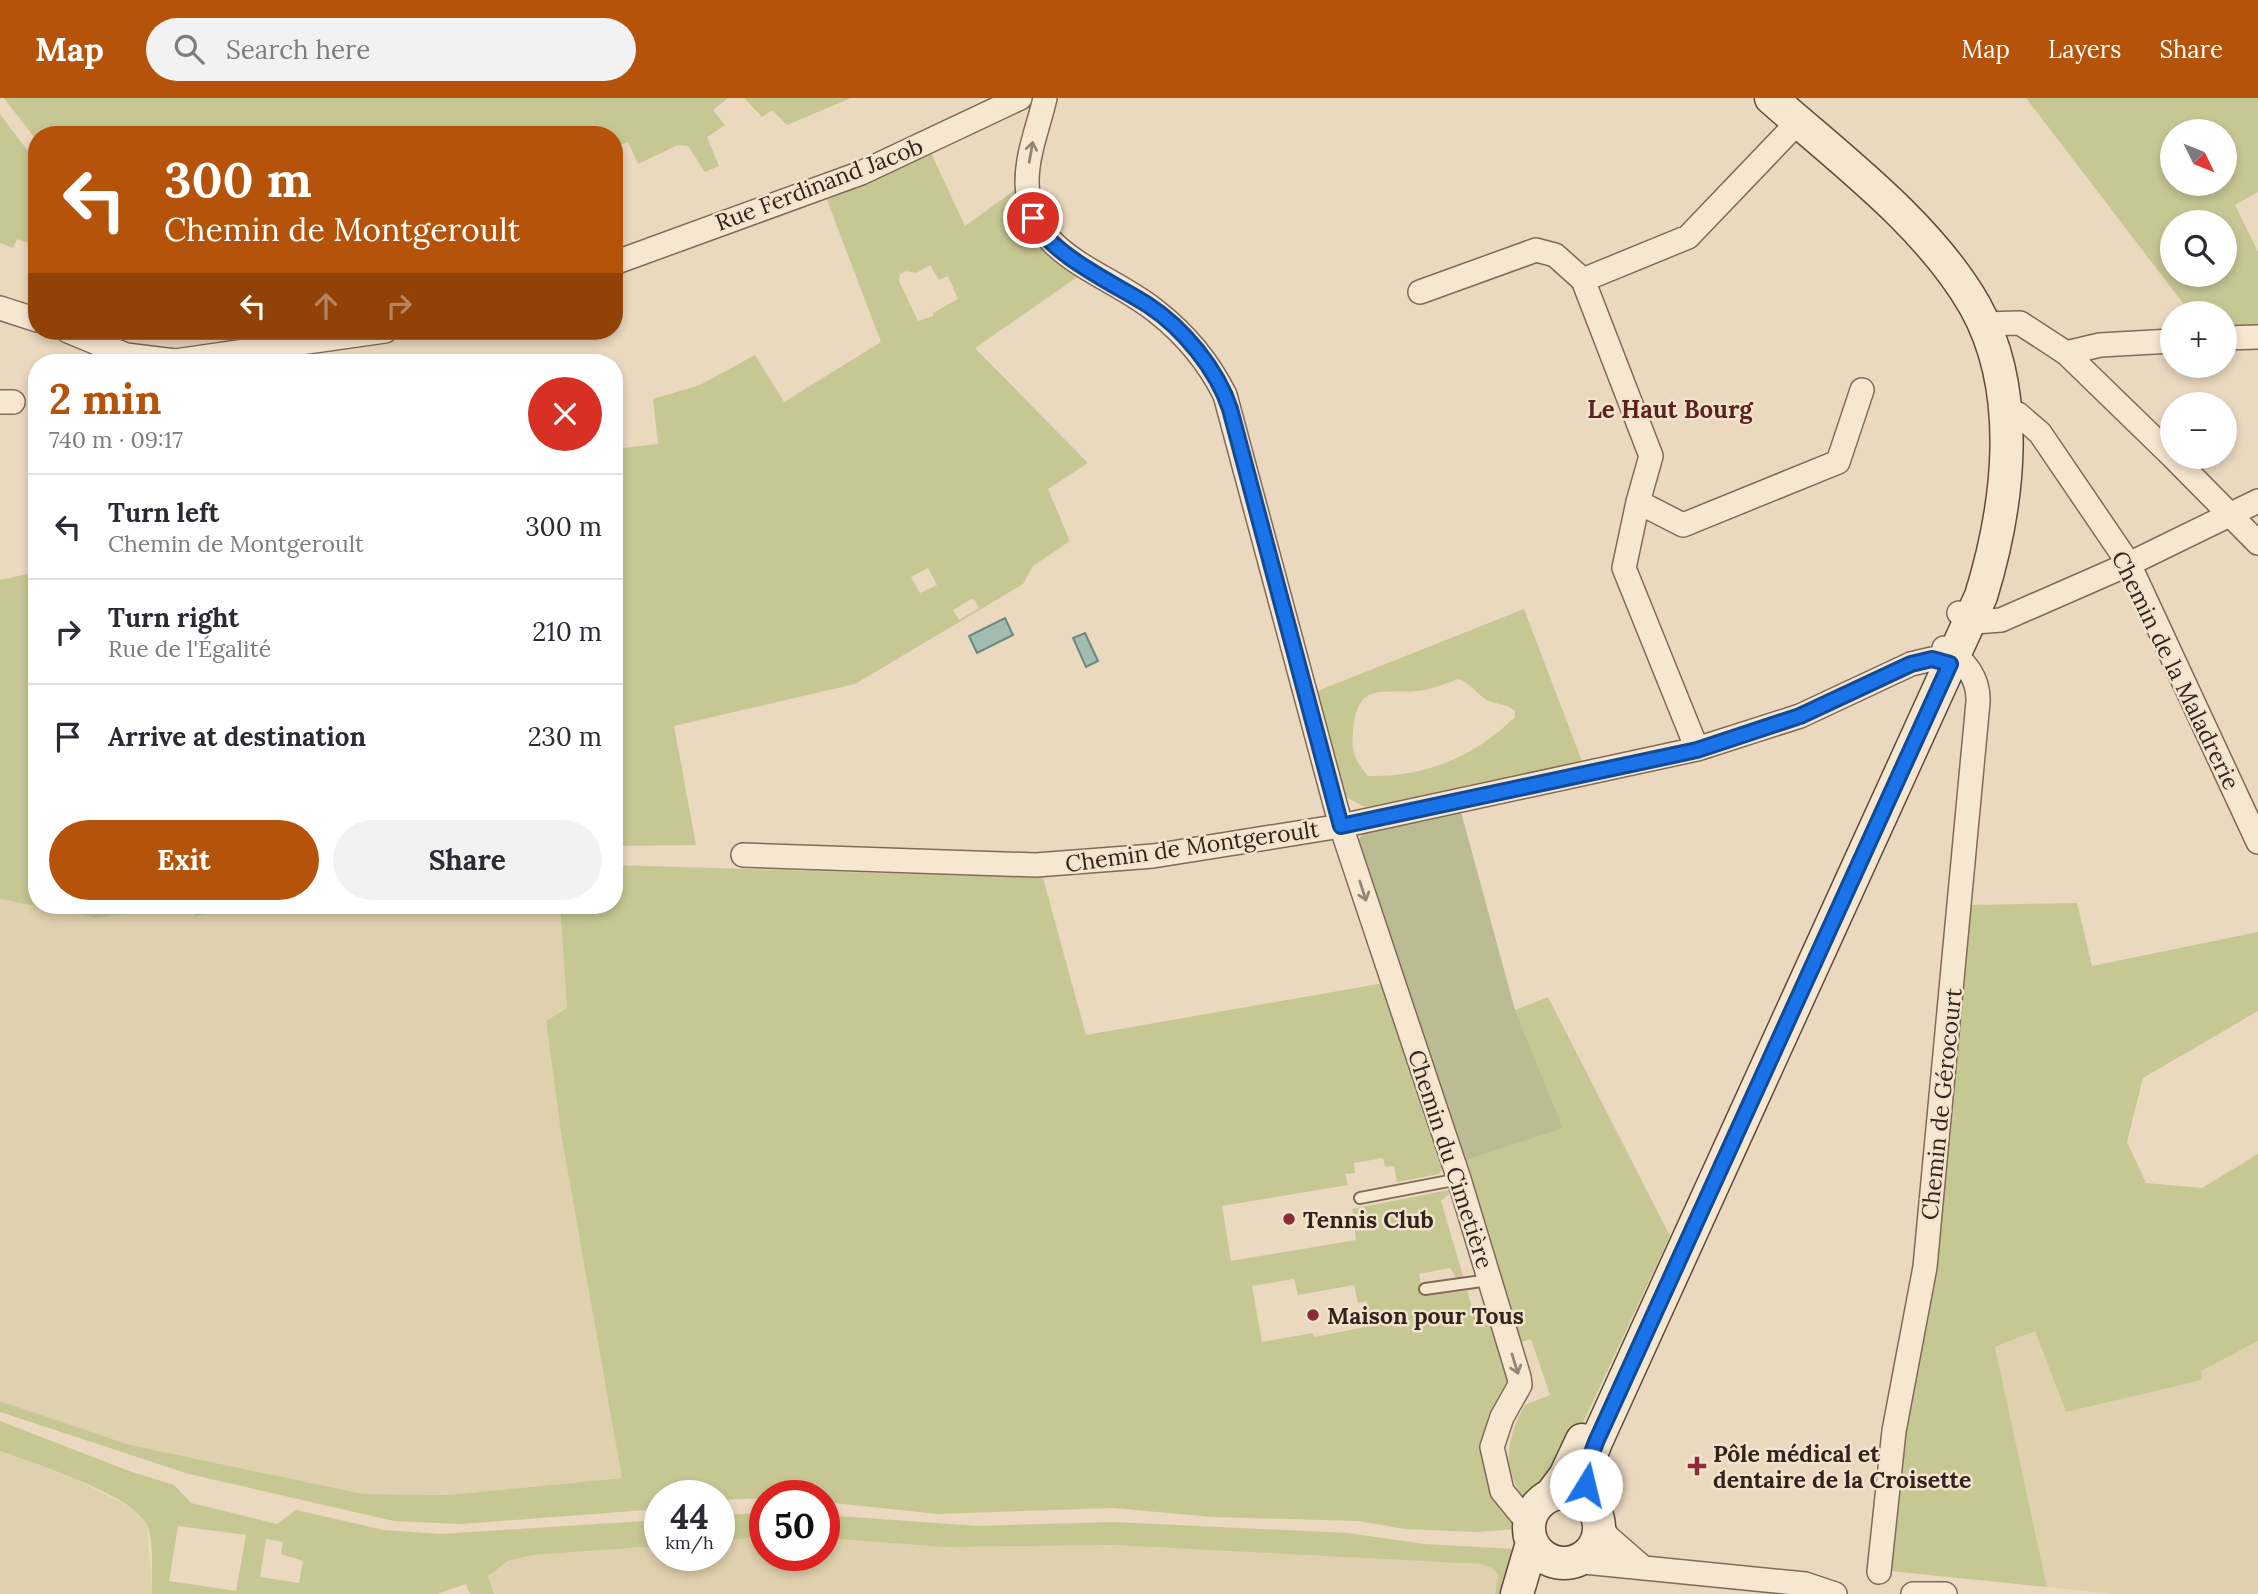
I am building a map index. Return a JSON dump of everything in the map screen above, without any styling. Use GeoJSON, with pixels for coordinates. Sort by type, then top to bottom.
{"type":"FeatureCollection","features":[{"type":"Feature","properties":{"kind":"main road"},"geometry":{"type":"LineString","coordinates":[[1528,1594],[1551,1572],[1593,1546],[1594,1513],[1586,1469],[1596,1442],[1965,616],[1999,513],[2006,458],[2006,409],[1999,371],[1983,324],[1962,286],[1904,217],[1771,98]]}},
{"type":"Feature","properties":{"kind":"main road"},"geometry":{"type":"LineString","coordinates":[[1517,1594],[1536,1507],[1550,1496],[1564,1476],[1947,657]]}},
{"type":"Feature","properties":{"kind":"main road"},"geometry":{"type":"LineString","coordinates":[[1550,1496],[1575,1495],[1594,1513]]}},
{"type":"Feature","properties":{"kind":"main road"},"geometry":{"type":"LineString","coordinates":[[1530,1534],[1550,1560],[1571,1562]]}},
{"type":"Feature","properties":{"kind":"street","name":"Rue Ferdinand Jacob"},"geometry":{"type":"LineString","coordinates":[[623,260],[861,173],[1020,98]]}},
{"type":"Feature","properties":{"kind":"street","name":"Chemin du Cimetière"},"geometry":{"type":"LineString","coordinates":[[1045,98],[1034,138],[1027,180],[1033,218],[1042,232],[1072,257],[1157,311],[1205,361],[1222,388],[1341,826],[1458,1179],[1519,1377],[1516,1394],[1496,1432],[1492,1447],[1502,1491],[1530,1534]]}},
{"type":"Feature","properties":{"kind":"street"},"geometry":{"type":"LineString","coordinates":[[1583,280],[1688,237],[1798,122]]}},
{"type":"Feature","properties":{"kind":"street"},"geometry":{"type":"LineString","coordinates":[[1420,292],[1536,250],[1555,256],[1583,280],[1651,456],[1624,568],[1697,750]]}},
{"type":"Feature","properties":{"kind":"street"},"geometry":{"type":"LineString","coordinates":[[0,307],[28,317]]}},
{"type":"Feature","properties":{"kind":"street"},"geometry":{"type":"LineString","coordinates":[[1983,324],[2020,323],[2066,353],[2160,444]]}},
{"type":"Feature","properties":{"kind":"street"},"geometry":{"type":"LineString","coordinates":[[2237,338],[2258,337]]}},
{"type":"Feature","properties":{"kind":"street"},"geometry":{"type":"LineString","coordinates":[[90,340],[124,354]]}},
{"type":"Feature","properties":{"kind":"street"},"geometry":{"type":"LineString","coordinates":[[224,354],[322,340]]}},
{"type":"Feature","properties":{"kind":"street"},"geometry":{"type":"LineString","coordinates":[[2066,353],[2100,345],[2160,342]]}},
{"type":"Feature","properties":{"kind":"street"},"geometry":{"type":"LineString","coordinates":[[1638,502],[1683,525],[1838,462],[1862,390]]}},
{"type":"Feature","properties":{"kind":"street","name":"Chemin de la Maladrerie"},"geometry":{"type":"LineString","coordinates":[[2006,409],[2018,414],[2040,433],[2129,564],[2258,842]]}},
{"type":"Feature","properties":{"kind":"street"},"geometry":{"type":"LineString","coordinates":[[2185,469],[2258,543]]}},
{"type":"Feature","properties":{"kind":"street"},"geometry":{"type":"LineString","coordinates":[[1965,616],[1975,622],[2001,620],[2129,564],[2258,501]]}},
{"type":"Feature","properties":{"kind":"street","name":"Chemin de Montgeroult"},"geometry":{"type":"LineString","coordinates":[[743,855],[1073,864],[1153,856],[1341,826],[1697,750],[1800,716],[1911,664],[1947,657]]}},
{"type":"Feature","properties":{"kind":"street","name":"Chemin de Gérocourt"},"geometry":{"type":"LineString","coordinates":[[1879,1572],[1894,1431],[1925,1267],[1978,702],[1978,687],[1947,657]]}},
{"type":"Feature","properties":{"kind":"street"},"geometry":{"type":"LineString","coordinates":[[1594,1513],[1608,1537],[1640,1565]]}},
{"type":"Feature","properties":{"kind":"street"},"geometry":{"type":"LineString","coordinates":[[1571,1562],[1640,1565],[1805,1584],[1835,1594]]}},
{"type":"Feature","properties":{"kind":"street"},"geometry":{"type":"LineString","coordinates":[[1913,1594],[1945,1594]]}},
{"type":"Feature","properties":{"kind":"lane"},"geometry":{"type":"LineString","coordinates":[[1360,1198],[1458,1179]]}},
{"type":"Feature","properties":{"kind":"lane"},"geometry":{"type":"LineString","coordinates":[[1425,1289],[1489,1280]]}},
{"type":"Feature","properties":{"kind":"shaded area"},"geometry":{"type":"Polygon","coordinates":[[[1005,618],[1013,635],[977,653],[969,636],[1005,618]]]}},
{"type":"Feature","properties":{"kind":"shaded area"},"geometry":{"type":"Polygon","coordinates":[[[1085,633],[1098,661],[1086,667],[1073,638],[1085,633]]]}},
{"type":"Feature","properties":{"kind":"shaded area"},"geometry":{"type":"Polygon","coordinates":[[[0,899],[28,905],[28,914],[76,914],[96,918],[129,914],[561,914],[567,1008],[546,1021],[561,1133],[623,1478],[449,1495],[363,1494],[130,1445],[0,1401],[0,899]]]}},
{"type":"Feature","properties":{"kind":"shaded area"},"geometry":{"type":"Polygon","coordinates":[[[2035,1331],[2066,1412],[2201,1380],[2201,1371],[2258,1341],[2258,1594],[2113,1594],[2047,1587],[1995,1347],[2035,1331]]]}},
{"type":"Feature","properties":{"kind":"shaded area"},"geometry":{"type":"Polygon","coordinates":[[[0,1451],[75,1479],[139,1512],[147,1526],[152,1594],[0,1594],[0,1451]]]}},
{"type":"Feature","properties":{"kind":"shaded area"},"geometry":{"type":"Polygon","coordinates":[[[749,1538],[749,1571],[840,1571],[840,1539],[944,1547],[1112,1545],[1480,1564],[1492,1568],[1498,1575],[1495,1594],[494,1594],[488,1576],[508,1561],[532,1555],[644,1547],[644,1571],[735,1571],[735,1539],[749,1538]]]}},
{"type":"Feature","properties":{"kind":"green space"},"geometry":{"type":"Polygon","coordinates":[[[4,98],[728,98],[713,110],[725,125],[707,137],[719,166],[705,172],[688,146],[678,145],[638,164],[628,142],[623,144],[623,126],[28,126],[28,129],[4,98]]]}},
{"type":"Feature","properties":{"kind":"green space"},"geometry":{"type":"Polygon","coordinates":[[[744,98],[851,98],[787,125],[772,110],[762,117],[744,98]]]}},
{"type":"Feature","properties":{"kind":"green space"},"geometry":{"type":"Polygon","coordinates":[[[2026,98],[2258,98],[2258,192],[2235,205],[2258,252],[2258,330],[2247,331],[2237,328],[2237,301],[2181,301],[2171,287],[2237,287],[2237,210],[2160,210],[2160,273],[2026,98]]]}},
{"type":"Feature","properties":{"kind":"green space"},"geometry":{"type":"Polygon","coordinates":[[[0,114],[28,151],[28,243],[17,239],[13,248],[0,243],[0,114]]]}},
{"type":"Feature","properties":{"kind":"green space"},"geometry":{"type":"Polygon","coordinates":[[[930,151],[965,226],[1019,187],[1079,276],[975,348],[1088,463],[1048,489],[1070,541],[1033,566],[1023,584],[855,684],[674,726],[696,845],[623,846],[623,448],[658,444],[653,399],[700,385],[755,355],[784,402],[881,342],[827,200],[930,151]],[[930,265],[916,273],[906,271],[900,274],[899,281],[918,321],[933,316],[933,313],[958,299],[948,276],[939,280],[930,265]],[[928,568],[911,577],[920,593],[937,585],[928,568]],[[973,598],[953,610],[959,620],[979,608],[973,598]]]}},
{"type":"Feature","properties":{"kind":"green space"},"geometry":{"type":"Polygon","coordinates":[[[28,574],[28,905],[0,899],[0,580],[28,574]]]}},
{"type":"Feature","properties":{"kind":"green space"},"geometry":{"type":"Polygon","coordinates":[[[1524,609],[1583,764],[1365,807],[1344,796],[1315,692],[1524,609]],[[1458,679],[1421,690],[1381,692],[1365,698],[1356,715],[1353,750],[1368,776],[1410,773],[1448,762],[1483,743],[1515,717],[1512,708],[1487,700],[1458,679]]]}},
{"type":"Feature","properties":{"kind":"green space"},"geometry":{"type":"Polygon","coordinates":[[[1461,812],[1515,1010],[1563,1128],[1461,1162],[1356,843],[1364,832],[1461,812]]]}},
{"type":"Feature","properties":{"kind":"green space"},"geometry":{"type":"Polygon","coordinates":[[[623,865],[1043,878],[1086,1035],[1384,983],[1443,1167],[1439,1174],[1397,1182],[1394,1166],[1385,1167],[1383,1158],[1354,1163],[1355,1173],[1345,1174],[1348,1185],[1222,1206],[1231,1261],[1356,1240],[1352,1209],[1454,1189],[1441,1201],[1463,1276],[1456,1278],[1450,1268],[1419,1274],[1424,1296],[1467,1291],[1478,1327],[1492,1318],[1513,1379],[1493,1422],[1484,1455],[1491,1487],[1517,1529],[1478,1532],[1404,1529],[1359,1521],[1212,1517],[1113,1508],[938,1514],[840,1504],[840,1480],[749,1480],[749,1499],[735,1499],[735,1480],[644,1480],[644,1510],[461,1524],[394,1521],[189,1474],[0,1412],[0,1401],[130,1445],[363,1494],[449,1495],[622,1478],[561,1133],[546,1021],[567,1008],[561,914],[623,914],[623,865]],[[1294,1279],[1252,1286],[1262,1342],[1313,1333],[1314,1337],[1371,1326],[1367,1301],[1358,1303],[1354,1285],[1298,1295],[1294,1279]]]}},
{"type":"Feature","properties":{"kind":"green space"},"geometry":{"type":"Polygon","coordinates":[[[2077,903],[2092,966],[2258,932],[2258,1011],[2143,1078],[2127,1142],[2146,1183],[2202,1188],[2258,1154],[2258,1341],[2201,1371],[2202,1380],[2066,1412],[2035,1331],[1995,1347],[2047,1587],[1890,1571],[1890,1502],[1944,1183],[1971,905],[2077,903]]]}},
{"type":"Feature","properties":{"kind":"green space"},"geometry":{"type":"Polygon","coordinates":[[[76,914],[129,914],[96,918],[76,914]]]}},
{"type":"Feature","properties":{"kind":"green space"},"geometry":{"type":"Polygon","coordinates":[[[1548,997],[1670,1236],[1568,1455],[1527,1502],[1518,1490],[1509,1466],[1510,1442],[1525,1405],[1550,1395],[1531,1339],[1515,1344],[1461,1162],[1562,1128],[1515,1010],[1548,997]]]}},
{"type":"Feature","properties":{"kind":"green space"},"geometry":{"type":"Polygon","coordinates":[[[0,1421],[129,1471],[174,1485],[191,1503],[277,1524],[296,1510],[384,1530],[440,1534],[644,1521],[644,1547],[532,1555],[508,1561],[488,1576],[494,1594],[470,1594],[466,1584],[437,1594],[152,1594],[151,1541],[147,1525],[138,1513],[103,1491],[0,1451],[0,1421]],[[178,1526],[169,1581],[236,1591],[246,1535],[178,1526]],[[266,1539],[260,1577],[299,1583],[303,1561],[281,1554],[283,1542],[266,1539]]]}},
{"type":"Feature","properties":{"kind":"green space"},"geometry":{"type":"Polygon","coordinates":[[[735,1514],[749,1514],[749,1538],[735,1539],[735,1514]]]}},
{"type":"Feature","properties":{"kind":"green space"},"geometry":{"type":"Polygon","coordinates":[[[840,1516],[978,1526],[1113,1522],[1348,1533],[1424,1544],[1515,1549],[1509,1594],[1495,1594],[1498,1575],[1492,1568],[1480,1564],[1112,1545],[944,1547],[840,1539],[840,1516]]]}},
{"type":"Feature","properties":{"kind":"place","name":"Tennis Club"},"geometry":{"type":"Point","coordinates":[1289,1219]}},
{"type":"Feature","properties":{"kind":"place","name":"Maison pour Tous"},"geometry":{"type":"Point","coordinates":[1313,1315]}},
{"type":"Feature","properties":{"kind":"place","name":"Pôle médical et dentaire de la Croisette"},"geometry":{"type":"Point","coordinates":[1697,1466]}},
{"type":"Feature","properties":{"kind":"district","name":"Le Haut Bourg"},"geometry":{"type":"Point","coordinates":[1670,409]}},
{"type":"Feature","properties":{"kind":"route"},"geometry":{"type":"LineString","coordinates":[[1033,218],[1052,242],[1083,265],[1157,311],[1205,361],[1219,381],[1230,409],[1341,826],[1697,750],[1800,716],[1911,664],[1932,659],[1950,664],[1596,1442],[1586,1469],[1586,1485]]}}]}
